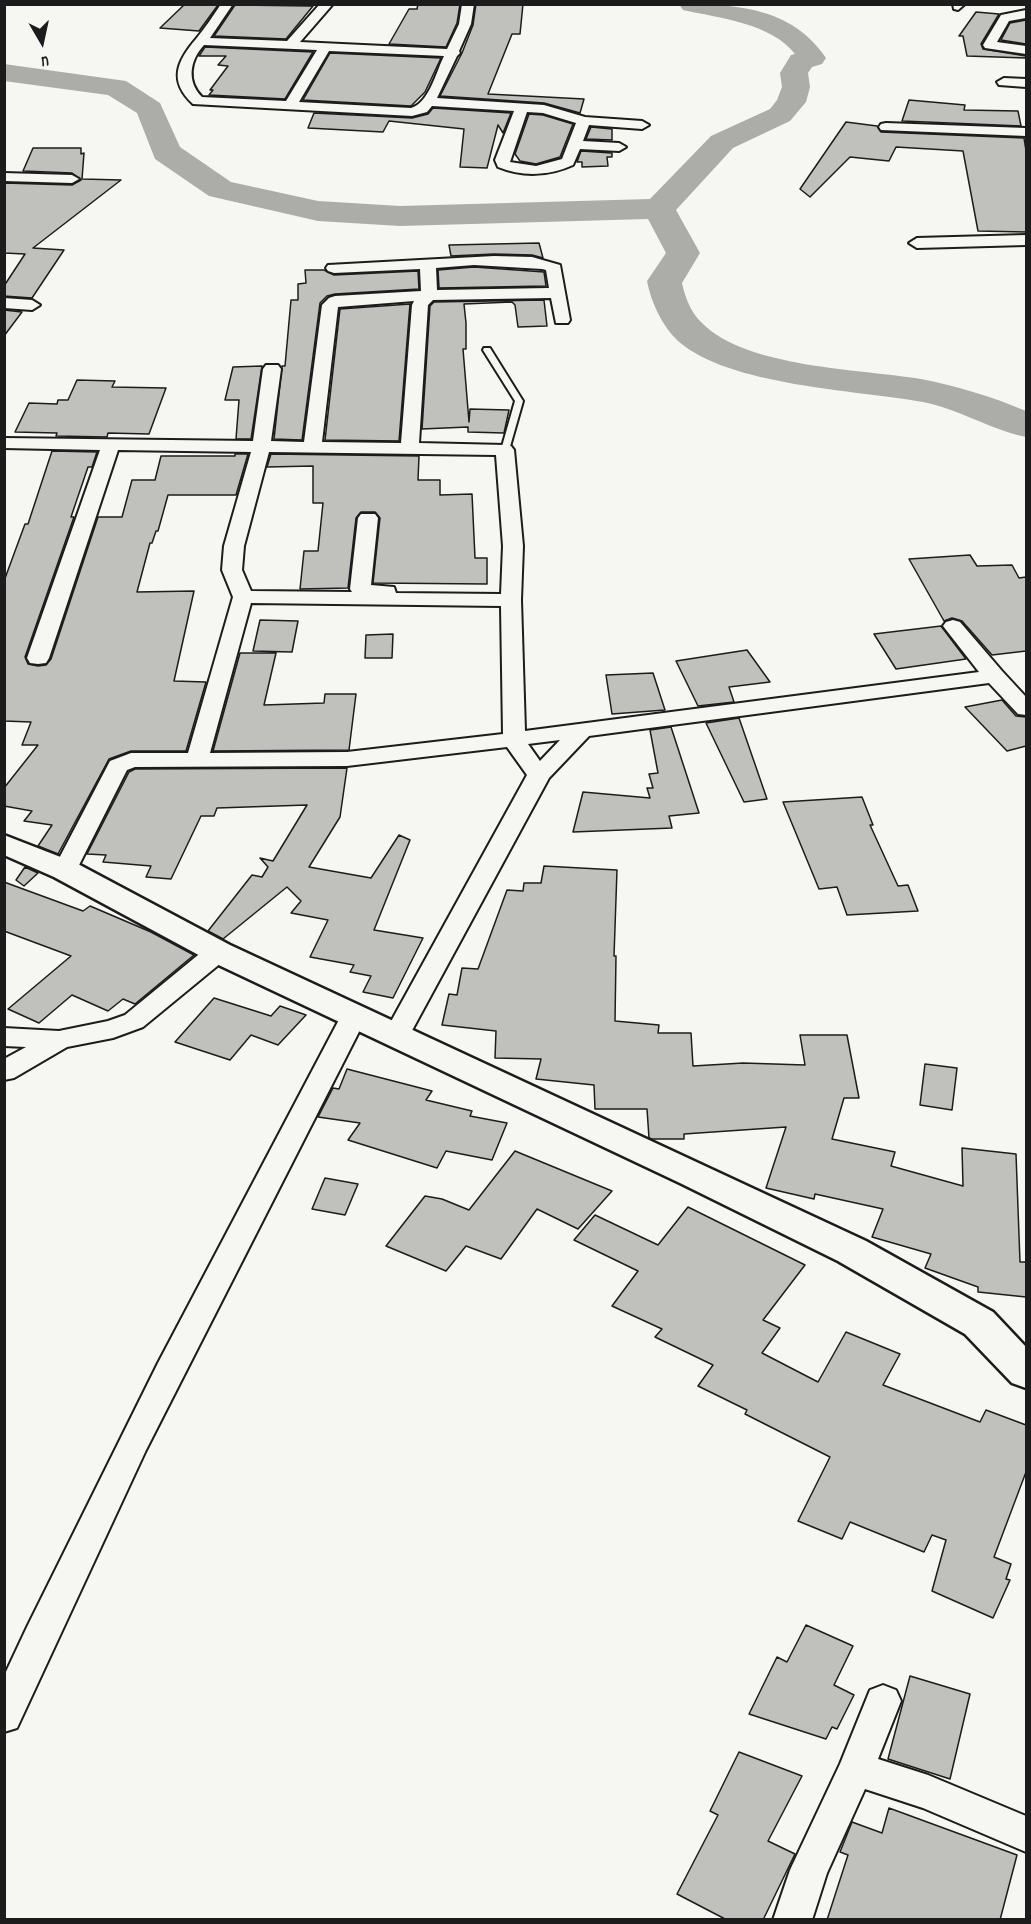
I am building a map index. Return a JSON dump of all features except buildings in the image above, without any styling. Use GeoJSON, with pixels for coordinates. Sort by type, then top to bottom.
{"type":"FeatureCollection","features":[{"type":"Feature","properties":{"kind":"street"},"geometry":{"type":"LineString","coordinates":[[227,4],[185,61],[185,76],[194,99],[203,102],[405,112],[418,111],[429,102],[454,53],[465,24],[468,4]]}},
{"type":"Feature","properties":{"kind":"street"},"geometry":{"type":"LineString","coordinates":[[291,45],[327,4]]}},
{"type":"Feature","properties":{"kind":"street"},"geometry":{"type":"LineString","coordinates":[[1026,14],[1005,18],[989,45],[1026,50]]}},
{"type":"Feature","properties":{"kind":"street"},"geometry":{"type":"LineString","coordinates":[[201,40],[454,53]]}},
{"type":"Feature","properties":{"kind":"street"},"geometry":{"type":"LineString","coordinates":[[290,106],[325,47]]}},
{"type":"Feature","properties":{"kind":"street"},"geometry":{"type":"LineString","coordinates":[[1004,82],[1026,83]]}},
{"type":"Feature","properties":{"kind":"street"},"geometry":{"type":"LineString","coordinates":[[429,102],[551,110],[584,121],[642,125]]}},
{"type":"Feature","properties":{"kind":"street"},"geometry":{"type":"LineString","coordinates":[[522,108],[502,160],[503,164],[509,167],[533,169],[562,166],[568,162],[584,121]]}},
{"type":"Feature","properties":{"kind":"street"},"geometry":{"type":"LineString","coordinates":[[886,127],[1026,132]]}},
{"type":"Feature","properties":{"kind":"street"},"geometry":{"type":"LineString","coordinates":[[575,145],[619,147]]}},
{"type":"Feature","properties":{"kind":"street"},"geometry":{"type":"LineString","coordinates":[[4,177],[72,178]]}},
{"type":"Feature","properties":{"kind":"street"},"geometry":{"type":"LineString","coordinates":[[917,243],[1026,240]]}},
{"type":"Feature","properties":{"kind":"street"},"geometry":{"type":"LineString","coordinates":[[334,268],[521,261],[549,263],[554,268],[556,293],[562,320]]}},
{"type":"Feature","properties":{"kind":"street"},"geometry":{"type":"LineString","coordinates":[[429,295],[427,272],[430,264]]}},
{"type":"Feature","properties":{"kind":"street"},"geometry":{"type":"LineString","coordinates":[[312,447],[330,305],[334,301],[429,295],[556,293]]}},
{"type":"Feature","properties":{"kind":"street"},"geometry":{"type":"LineString","coordinates":[[411,448],[420,305],[429,295]]}},
{"type":"Feature","properties":{"kind":"street"},"geometry":{"type":"LineString","coordinates":[[4,303],[32,305]]}},
{"type":"Feature","properties":{"kind":"street"},"geometry":{"type":"LineString","coordinates":[[197,760],[243,597],[232,570],[234,546],[261,448],[272,369]]}},
{"type":"Feature","properties":{"kind":"street"},"geometry":{"type":"LineString","coordinates":[[4,443],[505,450],[513,546],[511,596],[514,741],[539,775]]}},
{"type":"Feature","properties":{"kind":"street"},"geometry":{"type":"LineString","coordinates":[[38,658],[111,446]]}},
{"type":"Feature","properties":{"kind":"street"},"geometry":{"type":"LineString","coordinates":[[368,518],[360,589],[362,591],[511,596]]}},
{"type":"Feature","properties":{"kind":"street"},"geometry":{"type":"LineString","coordinates":[[243,597],[511,596]]}},
{"type":"Feature","properties":{"kind":"street"},"geometry":{"type":"LineString","coordinates":[[953,626],[994,676],[1026,709]]}},
{"type":"Feature","properties":{"kind":"street"},"geometry":{"type":"LineString","coordinates":[[65,870],[118,766],[137,759],[347,759],[514,741],[994,676]]}},
{"type":"Feature","properties":{"kind":"street"},"geometry":{"type":"LineString","coordinates":[[396,1036],[539,775],[581,731]]}},
{"type":"Feature","properties":{"kind":"street"},"geometry":{"type":"LineString","coordinates":[[4,844],[65,870],[218,952],[693,1174],[852,1251],[979,1323],[1021,1365]]}},
{"type":"Feature","properties":{"kind":"street"},"geometry":{"type":"LineString","coordinates":[[4,1037],[59,1040],[113,1029],[134,1021],[218,952]]}},
{"type":"Feature","properties":{"kind":"street"},"geometry":{"type":"LineString","coordinates":[[4,1716],[59,1593],[187,1334],[354,1016]]}},
{"type":"Feature","properties":{"kind":"street"},"geometry":{"type":"LineString","coordinates":[[4,1071],[59,1040]]}},
{"type":"Feature","properties":{"kind":"street"},"geometry":{"type":"LineString","coordinates":[[792,1920],[809,1870],[856,1769],[883,1701]]}},
{"type":"Feature","properties":{"kind":"street"},"geometry":{"type":"LineString","coordinates":[[856,1769],[928,1792],[1026,1833]]}},
{"type":"Feature","properties":{"kind":"lane"},"geometry":{"type":"LineString","coordinates":[[487,350],[519,401],[505,450]]}},
{"type":"Feature","properties":{"kind":"waterway"},"geometry":{"type":"LineString","coordinates":[[659,209],[722,142],[780,115],[791,102],[796,87],[794,73],[801,61],[812,58],[804,46],[777,28],[741,15],[692,4]]}},
{"type":"Feature","properties":{"kind":"waterway"},"geometry":{"type":"LineString","coordinates":[[4,72],[116,87],[150,109],[166,152],[220,189],[318,211],[400,216],[659,209]]}},
{"type":"Feature","properties":{"kind":"waterway"},"geometry":{"type":"LineString","coordinates":[[659,209],[683,253],[673,272],[664,281],[668,294],[686,328],[710,347],[736,358],[767,366],[936,394],[976,405],[1026,425]]}}]}
